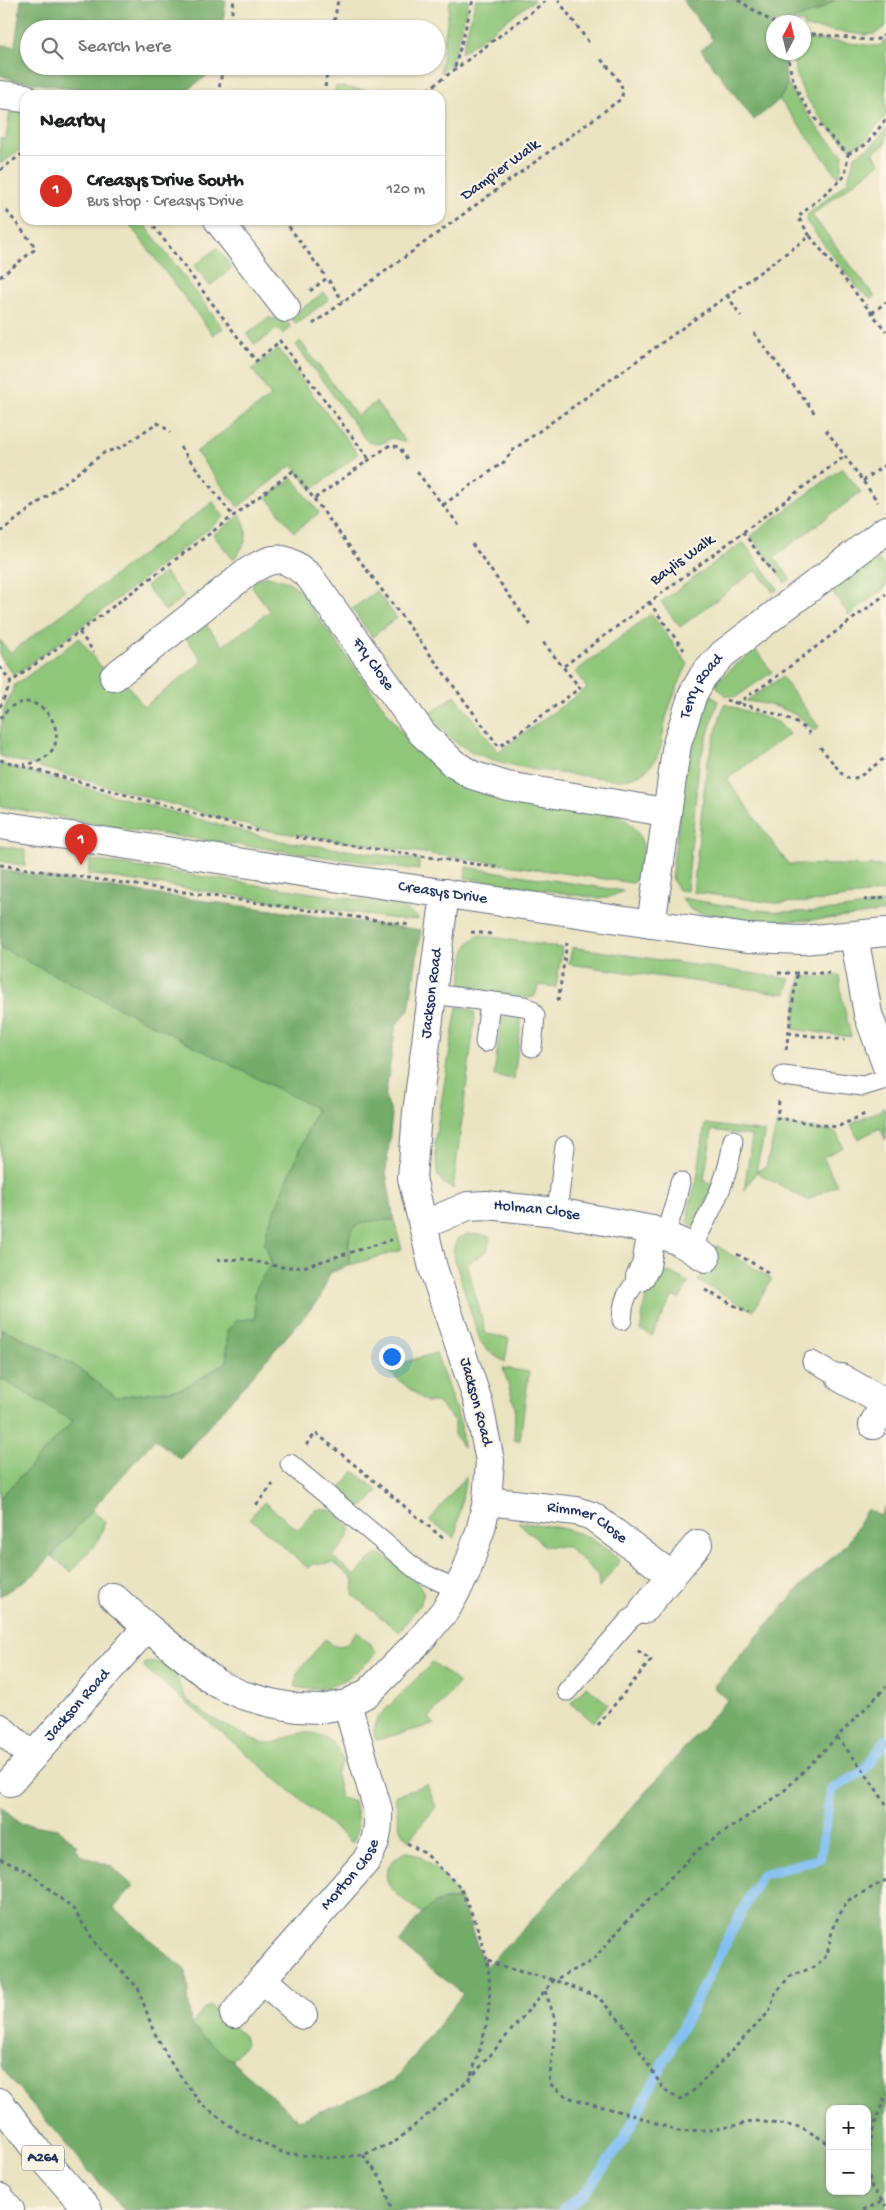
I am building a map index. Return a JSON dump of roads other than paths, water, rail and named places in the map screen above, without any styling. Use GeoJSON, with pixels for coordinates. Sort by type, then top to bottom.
{"type":"FeatureCollection","features":[{"type":"Feature","properties":{"kind":"main road"},"geometry":{"type":"LineString","coordinates":[[0,95],[20,97]]}},
{"type":"Feature","properties":{"kind":"main road"},"geometry":{"type":"LineString","coordinates":[[222,225],[286,308]]}},
{"type":"Feature","properties":{"kind":"main road","name":"Terry Road"},"geometry":{"type":"LineString","coordinates":[[651,924],[665,812],[676,744],[685,714],[703,676],[723,654],[793,600],[883,517]]}},
{"type":"Feature","properties":{"kind":"main road","name":"Fry Close"},"geometry":{"type":"LineString","coordinates":[[114,677],[249,571],[265,561],[282,558],[298,566],[310,576],[422,733],[453,763],[472,775],[507,786],[665,812]]}},
{"type":"Feature","properties":{"kind":"main road","name":"Creasys Drive"},"geometry":{"type":"LineString","coordinates":[[0,825],[747,938],[803,940],[886,932]]}},
{"type":"Feature","properties":{"kind":"main road","name":"Jackson Road"},"geometry":{"type":"LineString","coordinates":[[113,1597],[216,1683],[242,1695],[297,1708],[320,1709],[347,1704],[369,1692],[393,1669],[447,1608],[458,1590],[474,1552],[487,1501],[490,1461],[478,1400],[433,1268],[412,1178],[413,1152],[445,893]]}},
{"type":"Feature","properties":{"kind":"main road"},"geometry":{"type":"LineString","coordinates":[[854,936],[863,992],[874,1034],[886,1064]]}},
{"type":"Feature","properties":{"kind":"main road","name":"Holman Close"},"geometry":{"type":"LineString","coordinates":[[424,1229],[468,1206],[486,1205],[557,1212],[659,1233],[699,1253]]}},
{"type":"Feature","properties":{"kind":"main road"},"geometry":{"type":"LineString","coordinates":[[640,1277],[659,1233]]}},
{"type":"Feature","properties":{"kind":"main road"},"geometry":{"type":"LineString","coordinates":[[841,1378],[881,1410]]}},
{"type":"Feature","properties":{"kind":"main road","name":"Rimmer Close"},"geometry":{"type":"LineString","coordinates":[[487,1501],[576,1511],[592,1516],[672,1576]]}},
{"type":"Feature","properties":{"kind":"main road"},"geometry":{"type":"LineString","coordinates":[[644,1609],[698,1544]]}},
{"type":"Feature","properties":{"kind":"main road","name":"Jackson Road"},"geometry":{"type":"LineString","coordinates":[[10,1782],[147,1627]]}},
{"type":"Feature","properties":{"kind":"main road","name":"Morton Close"},"geometry":{"type":"LineString","coordinates":[[234,2014],[262,1979],[366,1861],[376,1844],[378,1810],[347,1704]]}},
{"type":"Feature","properties":{"kind":"main road"},"geometry":{"type":"LineString","coordinates":[[0,1728],[32,1757]]}},
{"type":"Feature","properties":{"kind":"main road"},"geometry":{"type":"LineString","coordinates":[[262,1979],[303,2015]]}},
{"type":"Feature","properties":{"kind":"main road","name":"A264"},"geometry":{"type":"LineString","coordinates":[[0,2103],[38,2152],[88,2210]]}},
{"type":"Feature","properties":{"kind":"main road"},"geometry":{"type":"LineString","coordinates":[[0,2198],[10,2210]]}},
{"type":"Feature","properties":{"kind":"lane"},"geometry":{"type":"LineString","coordinates":[[433,994],[524,1006],[531,1010],[535,1016],[532,1047]]}},
{"type":"Feature","properties":{"kind":"lane"},"geometry":{"type":"LineString","coordinates":[[485,1042],[490,1002]]}},
{"type":"Feature","properties":{"kind":"lane"},"geometry":{"type":"LineString","coordinates":[[783,1076],[863,1086],[886,1079]]}},
{"type":"Feature","properties":{"kind":"lane"},"geometry":{"type":"LineString","coordinates":[[699,1253],[727,1174],[733,1140]]}},
{"type":"Feature","properties":{"kind":"lane"},"geometry":{"type":"LineString","coordinates":[[557,1212],[565,1146]]}},
{"type":"Feature","properties":{"kind":"lane"},"geometry":{"type":"LineString","coordinates":[[659,1233],[675,1204],[680,1182]]}},
{"type":"Feature","properties":{"kind":"lane"},"geometry":{"type":"LineString","coordinates":[[622,1320],[623,1302],[640,1277]]}},
{"type":"Feature","properties":{"kind":"lane"},"geometry":{"type":"LineString","coordinates":[[812,1362],[841,1378]]}},
{"type":"Feature","properties":{"kind":"lane"},"geometry":{"type":"LineString","coordinates":[[290,1464],[418,1571],[458,1590]]}},
{"type":"Feature","properties":{"kind":"lane"},"geometry":{"type":"LineString","coordinates":[[567,1691],[630,1619],[644,1609]]}},
{"type":"Feature","properties":{"kind":"waterway"},"geometry":{"type":"LineString","coordinates":[[564,2210],[585,2193],[623,2141],[761,1875],[820,1858],[831,1790],[864,1771],[886,1740]]}},
{"type":"Feature","properties":{"kind":"place","name":"Creasys Drive South"},"geometry":{"type":"Point","coordinates":[81,865]}}]}
